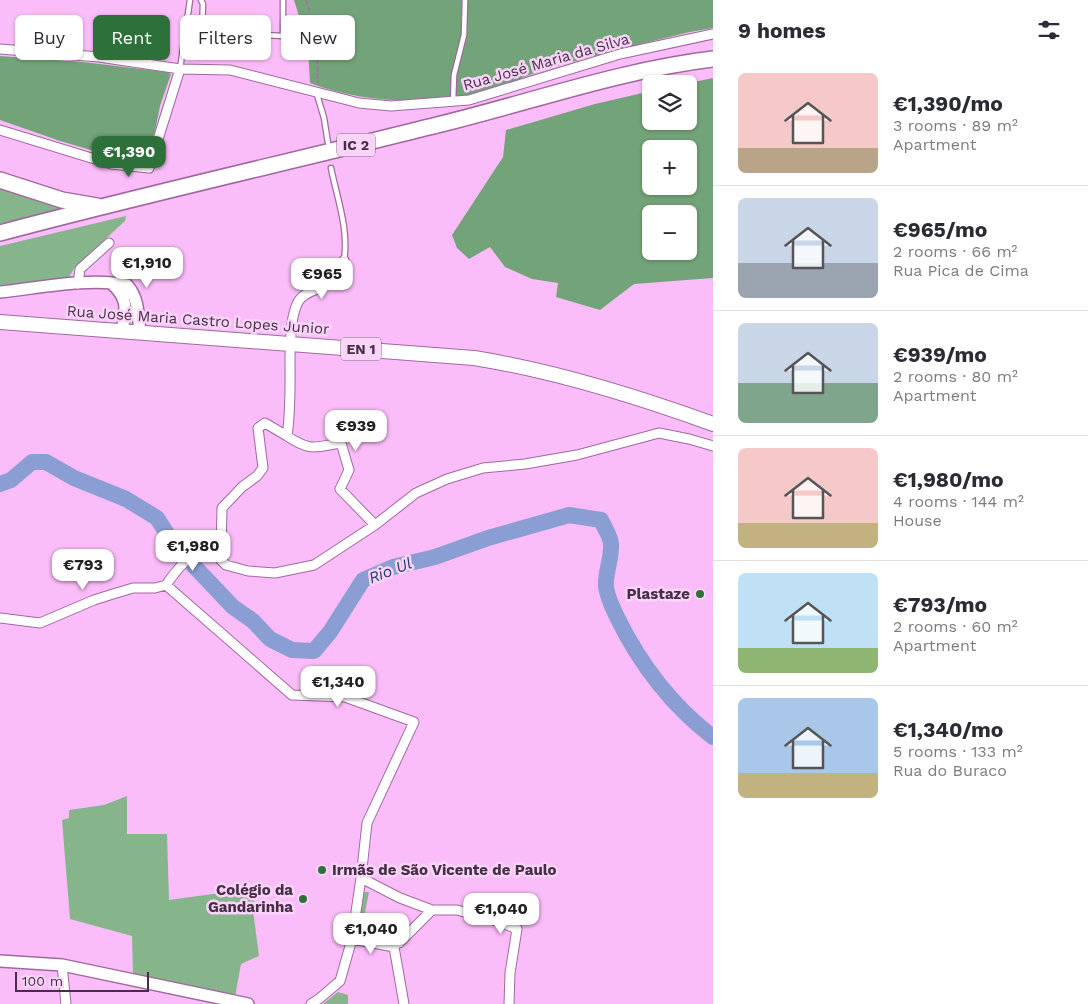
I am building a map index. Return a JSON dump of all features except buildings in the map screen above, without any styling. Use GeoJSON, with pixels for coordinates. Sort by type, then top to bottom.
{"type":"FeatureCollection","features":[{"type":"Feature","properties":{"kind":"highway","name":"IC 2"},"geometry":{"type":"LineString","coordinates":[[0,233],[450,122],[633,74],[688,62],[713,59]]}},
{"type":"Feature","properties":{"kind":"highway","name":"IC 2"},"geometry":{"type":"LineString","coordinates":[[0,240],[426,136],[620,84],[713,66]]}},
{"type":"Feature","properties":{"kind":"highway"},"geometry":{"type":"LineString","coordinates":[[0,180],[62,200],[106,207]]}},
{"type":"Feature","properties":{"kind":"main road","name":"Rua José Maria Castro Lopes Junior"},"geometry":{"type":"LineString","coordinates":[[0,322],[474,358],[547,372],[713,424]]}},
{"type":"Feature","properties":{"kind":"street","name":"Rua José Maria da Silva"},"geometry":{"type":"LineString","coordinates":[[0,49],[98,57],[180,69],[230,70],[359,102],[391,106],[469,100],[620,54],[713,34]]}},
{"type":"Feature","properties":{"kind":"street"},"geometry":{"type":"LineString","coordinates":[[0,130],[111,164],[149,168],[180,69]]}},
{"type":"Feature","properties":{"kind":"street"},"geometry":{"type":"LineString","coordinates":[[78,284],[80,269],[109,243]]}},
{"type":"Feature","properties":{"kind":"street"},"geometry":{"type":"LineString","coordinates":[[287,436],[290,417],[290,343],[297,303],[306,295],[332,282],[340,272],[344,260]]}},
{"type":"Feature","properties":{"kind":"street"},"geometry":{"type":"LineString","coordinates":[[111,283],[119,290],[125,301],[122,332]]}},
{"type":"Feature","properties":{"kind":"street"},"geometry":{"type":"LineString","coordinates":[[0,292],[78,284],[111,283],[127,285],[134,292],[140,333]]}},
{"type":"Feature","properties":{"kind":"street"},"geometry":{"type":"LineString","coordinates":[[215,554],[221,551],[222,508],[242,487],[257,476],[263,468],[258,428],[265,423],[298,443],[315,448],[341,443],[349,470],[340,489],[375,525]]}},
{"type":"Feature","properties":{"kind":"street"},"geometry":{"type":"LineString","coordinates":[[0,618],[40,623],[103,597],[133,588],[154,588],[166,585],[173,575],[196,552],[203,549],[215,554],[226,565],[248,571],[275,573],[314,565],[375,525],[416,493],[447,479],[483,468],[525,464],[577,455],[659,434],[689,439],[713,446]]}},
{"type":"Feature","properties":{"kind":"street"},"geometry":{"type":"LineString","coordinates":[[166,585],[292,695],[345,697],[414,722],[367,823],[352,939],[340,982],[311,1004]]}},
{"type":"Feature","properties":{"kind":"street"},"geometry":{"type":"LineString","coordinates":[[361,878],[400,898],[432,910],[457,910],[497,921],[516,929],[510,973],[509,1004]]}},
{"type":"Feature","properties":{"kind":"street"},"geometry":{"type":"LineString","coordinates":[[396,945],[432,910]]}},
{"type":"Feature","properties":{"kind":"street"},"geometry":{"type":"LineString","coordinates":[[352,939],[396,945]]}},
{"type":"Feature","properties":{"kind":"street"},"geometry":{"type":"LineString","coordinates":[[396,945],[404,1004]]}},
{"type":"Feature","properties":{"kind":"street"},"geometry":{"type":"LineString","coordinates":[[0,961],[62,965],[248,1004]]}},
{"type":"Feature","properties":{"kind":"street"},"geometry":{"type":"LineString","coordinates":[[62,965],[66,1004]]}},
{"type":"Feature","properties":{"kind":"lane"},"geometry":{"type":"LineString","coordinates":[[180,69],[190,0]]}},
{"type":"Feature","properties":{"kind":"lane"},"geometry":{"type":"LineString","coordinates":[[200,0],[203,4],[202,32],[283,36],[283,0]]}},
{"type":"Feature","properties":{"kind":"lane"},"geometry":{"type":"LineString","coordinates":[[453,102],[454,75],[464,36],[465,0]]}},
{"type":"Feature","properties":{"kind":"lane"},"geometry":{"type":"LineString","coordinates":[[316,91],[324,118],[328,144]]}},
{"type":"Feature","properties":{"kind":"lane"},"geometry":{"type":"LineString","coordinates":[[331,168],[342,216],[346,246],[344,260]]}},
{"type":"Feature","properties":{"kind":"path"},"geometry":{"type":"LineString","coordinates":[[306,0],[315,29],[318,69],[316,91]]}},
{"type":"Feature","properties":{"kind":"green space"},"geometry":{"type":"Polygon","coordinates":[[[294,0],[713,0],[713,28],[672,36],[542,70],[489,90],[444,99],[422,100],[376,99],[331,90],[310,83],[309,60],[355,60],[355,15],[299,15],[294,0]]]}},
{"type":"Feature","properties":{"kind":"green space"},"geometry":{"type":"Polygon","coordinates":[[[0,56],[15,57],[15,60],[83,62],[171,74],[147,153],[125,160],[60,141],[0,120],[0,56]]]}},
{"type":"Feature","properties":{"kind":"green space"},"geometry":{"type":"Polygon","coordinates":[[[713,78],[713,278],[634,284],[600,310],[556,297],[558,283],[532,279],[505,267],[490,247],[469,259],[457,248],[452,235],[503,157],[506,130],[595,104],[642,93],[642,130],[697,130],[697,81],[713,78]]]}},
{"type":"Feature","properties":{"kind":"green space"},"geometry":{"type":"Polygon","coordinates":[[[0,185],[76,208],[0,228],[0,185]]]}},
{"type":"Feature","properties":{"kind":"green space"},"geometry":{"type":"Polygon","coordinates":[[[126,216],[125,221],[75,267],[68,279],[0,285],[0,246],[126,216]]]}},
{"type":"Feature","properties":{"kind":"green space"},"geometry":{"type":"Polygon","coordinates":[[[127,796],[127,834],[167,834],[169,900],[256,888],[253,910],[259,956],[241,964],[235,997],[133,975],[132,936],[70,919],[62,820],[69,818],[69,810],[104,805],[127,796]]]}},
{"type":"Feature","properties":{"kind":"green space"},"geometry":{"type":"Polygon","coordinates":[[[365,892],[369,892],[361,933],[357,931],[362,896],[365,892]]]}},
{"type":"Feature","properties":{"kind":"green space"},"geometry":{"type":"Polygon","coordinates":[[[338,992],[348,995],[348,1004],[323,1004],[338,992]]]}},
{"type":"Feature","properties":{"kind":"waterway","name":"Rio Ul"},"geometry":{"type":"LineString","coordinates":[[0,484],[11,480],[32,462],[46,462],[74,478],[126,499],[157,518],[175,546],[233,607],[253,621],[270,639],[292,650],[314,651],[330,632],[363,580],[393,567],[435,557],[488,538],[569,515],[601,520],[611,541],[606,581],[610,603],[618,619],[636,652],[659,684],[684,712],[713,737]]}},
{"type":"Feature","properties":{"kind":"place","name":"Plastaze"},"geometry":{"type":"Point","coordinates":[700,594]}},
{"type":"Feature","properties":{"kind":"place","name":"Irmãs de São Vicente de Paulo"},"geometry":{"type":"Point","coordinates":[322,870]}},
{"type":"Feature","properties":{"kind":"place","name":"Colégio da Gandarinha"},"geometry":{"type":"Point","coordinates":[303,899]}}]}
